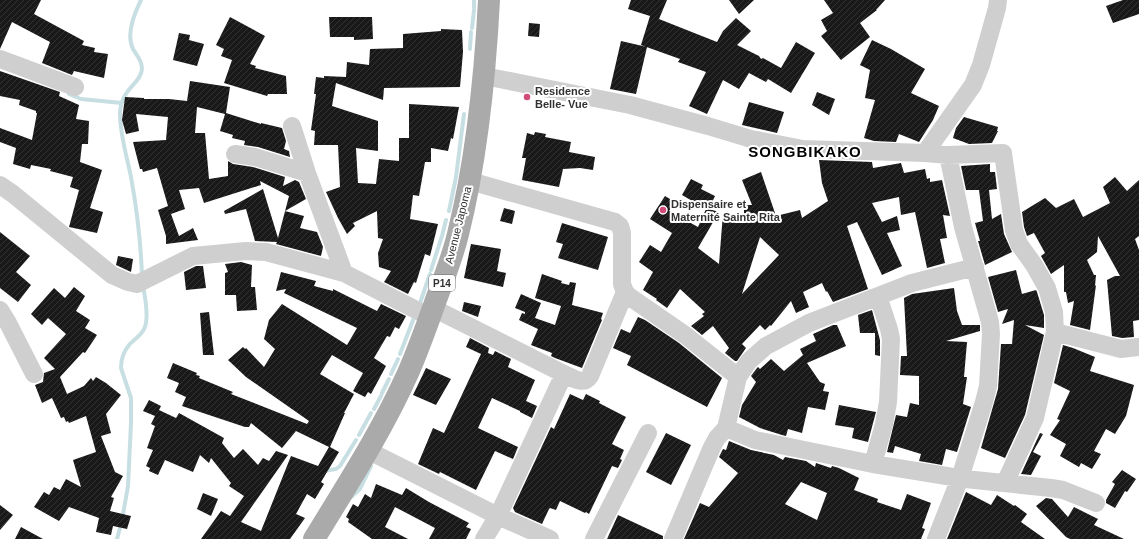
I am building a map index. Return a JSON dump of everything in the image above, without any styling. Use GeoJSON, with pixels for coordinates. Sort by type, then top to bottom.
{"type":"FeatureCollection","features":[{"type":"Feature","properties":{"kind":"main road","name":"Avenue Japoma"},"geometry":{"type":"LineString","coordinates":[[314,539],[367,450],[408,373],[432,312],[458,234],[470,181],[484,76],[489,0]]}},
{"type":"Feature","properties":{"kind":"street"},"geometry":{"type":"LineString","coordinates":[[924,153],[973,85],[981,65],[998,0]]}},
{"type":"Feature","properties":{"kind":"street"},"geometry":{"type":"LineString","coordinates":[[0,59],[75,87]]}},
{"type":"Feature","properties":{"kind":"street"},"geometry":{"type":"LineString","coordinates":[[484,76],[630,106],[708,126],[751,139],[803,149],[948,155],[1003,153],[1014,230],[1019,244],[1034,265],[1047,288],[1054,312],[1055,332],[1034,418],[1005,483]]}},
{"type":"Feature","properties":{"kind":"street"},"geometry":{"type":"LineString","coordinates":[[292,126],[307,174],[344,273]]}},
{"type":"Feature","properties":{"kind":"street"},"geometry":{"type":"LineString","coordinates":[[235,154],[255,157],[307,174]]}},
{"type":"Feature","properties":{"kind":"street"},"geometry":{"type":"LineString","coordinates":[[936,539],[960,478],[984,402],[988,386],[990,328],[963,226],[948,155]]}},
{"type":"Feature","properties":{"kind":"street"},"geometry":{"type":"LineString","coordinates":[[470,181],[615,222],[620,226],[622,233],[622,284],[625,292],[685,335],[738,377]]}},
{"type":"Feature","properties":{"kind":"street"},"geometry":{"type":"LineString","coordinates":[[0,185],[112,275],[128,282],[137,284],[193,256],[246,250],[266,252],[344,273],[432,312],[564,374],[583,381],[587,380],[590,376],[625,292]]}},
{"type":"Feature","properties":{"kind":"street"},"geometry":{"type":"LineString","coordinates":[[673,539],[715,442],[726,428],[738,377],[749,361],[766,346],[809,323],[912,283],[975,268]]}},
{"type":"Feature","properties":{"kind":"street"},"geometry":{"type":"LineString","coordinates":[[873,464],[888,402],[891,339],[878,296]]}},
{"type":"Feature","properties":{"kind":"street"},"geometry":{"type":"LineString","coordinates":[[0,310],[34,374]]}},
{"type":"Feature","properties":{"kind":"street"},"geometry":{"type":"LineString","coordinates":[[1055,332],[1121,349],[1139,347]]}},
{"type":"Feature","properties":{"kind":"street"},"geometry":{"type":"LineString","coordinates":[[484,539],[498,516],[564,374]]}},
{"type":"Feature","properties":{"kind":"street"},"geometry":{"type":"LineString","coordinates":[[726,428],[755,440],[873,464],[960,478],[1063,490],[1096,503]]}},
{"type":"Feature","properties":{"kind":"street"},"geometry":{"type":"LineString","coordinates":[[594,539],[648,433]]}},
{"type":"Feature","properties":{"kind":"street"},"geometry":{"type":"LineString","coordinates":[[367,450],[498,516],[550,539]]}},
{"type":"Feature","properties":{"kind":"building"},"geometry":{"type":"Polygon","coordinates":[[[0,0],[41,0],[34,14],[84,41],[82,45],[95,48],[94,52],[108,54],[104,78],[74,71],[72,75],[42,63],[50,42],[12,22],[0,49],[0,0]]]}},
{"type":"Feature","properties":{"kind":"building"},"geometry":{"type":"Polygon","coordinates":[[[631,0],[667,0],[659,19],[717,42],[723,31],[736,18],[751,31],[737,45],[759,56],[761,59],[763,58],[781,68],[796,42],[815,53],[791,93],[768,79],[766,82],[749,73],[739,89],[723,80],[707,114],[689,106],[706,72],[678,62],[680,59],[641,45],[650,16],[628,9],[631,0]]]}},
{"type":"Feature","properties":{"kind":"building"},"geometry":{"type":"Polygon","coordinates":[[[729,0],[754,0],[739,14],[729,0]]]}},
{"type":"Feature","properties":{"kind":"building"},"geometry":{"type":"Polygon","coordinates":[[[824,0],[885,0],[877,10],[860,23],[870,37],[841,60],[821,36],[827,31],[821,20],[833,13],[824,0]]]}},
{"type":"Feature","properties":{"kind":"building"},"geometry":{"type":"Polygon","coordinates":[[[1123,0],[1139,0],[1139,14],[1113,23],[1106,6],[1123,0]]]}},
{"type":"Feature","properties":{"kind":"building"},"geometry":{"type":"Polygon","coordinates":[[[230,17],[265,36],[250,64],[256,66],[255,68],[286,76],[287,94],[268,94],[267,96],[224,83],[232,60],[221,56],[224,49],[216,45],[230,17]]]}},
{"type":"Feature","properties":{"kind":"building"},"geometry":{"type":"Polygon","coordinates":[[[329,17],[372,17],[373,39],[354,40],[354,37],[330,37],[329,17]]]}},
{"type":"Feature","properties":{"kind":"building"},"geometry":{"type":"Polygon","coordinates":[[[529,23],[540,24],[539,37],[528,36],[529,23]]]}},
{"type":"Feature","properties":{"kind":"building"},"geometry":{"type":"Polygon","coordinates":[[[441,29],[462,30],[463,52],[460,87],[384,88],[383,100],[336,83],[332,106],[378,121],[378,151],[356,148],[358,183],[376,184],[379,159],[399,161],[399,138],[409,138],[409,104],[459,107],[453,139],[451,138],[448,151],[431,148],[431,162],[425,162],[419,196],[413,195],[410,219],[438,224],[430,256],[425,254],[416,283],[414,282],[408,294],[384,282],[391,271],[379,267],[378,253],[383,239],[378,238],[377,211],[353,223],[355,226],[347,234],[326,192],[340,187],[338,145],[314,145],[315,131],[311,130],[316,94],[314,94],[316,77],[346,77],[347,62],[369,65],[370,49],[403,48],[403,34],[441,31],[441,29]]]}},
{"type":"Feature","properties":{"kind":"building"},"geometry":{"type":"Polygon","coordinates":[[[179,33],[190,35],[189,40],[204,44],[197,66],[173,60],[179,33]]]}},
{"type":"Feature","properties":{"kind":"building"},"geometry":{"type":"Polygon","coordinates":[[[872,40],[891,49],[925,69],[911,93],[939,106],[933,120],[919,142],[899,134],[896,142],[874,141],[864,138],[875,100],[865,98],[870,70],[860,65],[872,40]]]}},
{"type":"Feature","properties":{"kind":"building"},"geometry":{"type":"Polygon","coordinates":[[[621,41],[647,47],[636,94],[610,89],[621,41]]]}},
{"type":"Feature","properties":{"kind":"building"},"geometry":{"type":"Polygon","coordinates":[[[0,71],[60,92],[59,96],[79,105],[76,119],[89,121],[88,144],[82,144],[80,162],[102,170],[90,208],[103,212],[97,233],[69,227],[79,190],[70,187],[73,177],[50,171],[51,169],[31,165],[30,169],[13,164],[16,148],[0,142],[0,128],[32,140],[37,113],[36,111],[19,105],[20,100],[0,96],[0,71]]]}},
{"type":"Feature","properties":{"kind":"building"},"geometry":{"type":"Polygon","coordinates":[[[190,81],[230,87],[226,113],[261,124],[282,128],[286,141],[284,149],[289,151],[290,157],[258,147],[244,145],[245,141],[232,138],[233,135],[220,131],[225,114],[197,107],[195,133],[205,133],[209,179],[228,176],[228,161],[233,164],[253,167],[285,177],[283,186],[295,180],[299,182],[306,199],[285,211],[289,196],[260,181],[261,185],[204,203],[199,188],[179,190],[185,209],[171,214],[179,236],[193,228],[198,240],[166,244],[166,236],[158,210],[168,206],[157,168],[143,172],[142,169],[140,169],[133,142],[166,140],[168,117],[136,114],[139,131],[126,134],[122,120],[125,97],[187,101],[190,81]]]}},
{"type":"Feature","properties":{"kind":"building"},"geometry":{"type":"Polygon","coordinates":[[[817,92],[835,99],[829,115],[812,105],[817,92]]]}},
{"type":"Feature","properties":{"kind":"building"},"geometry":{"type":"Polygon","coordinates":[[[749,102],[784,112],[777,133],[742,125],[749,102]]]}},
{"type":"Feature","properties":{"kind":"building"},"geometry":{"type":"Polygon","coordinates":[[[964,117],[998,127],[998,131],[992,143],[969,144],[953,138],[956,128],[964,117]]]}},
{"type":"Feature","properties":{"kind":"building"},"geometry":{"type":"Polygon","coordinates":[[[535,132],[546,134],[545,137],[571,142],[569,152],[595,157],[593,170],[580,168],[563,169],[559,187],[522,180],[526,158],[522,158],[527,133],[534,135],[535,132]]]}},
{"type":"Feature","properties":{"kind":"building"},"geometry":{"type":"Polygon","coordinates":[[[819,160],[872,162],[873,168],[901,163],[904,173],[925,169],[927,179],[930,178],[930,182],[942,180],[950,216],[943,215],[947,238],[940,239],[945,263],[927,268],[915,212],[901,215],[899,197],[872,203],[882,222],[897,216],[900,230],[887,233],[902,266],[882,275],[857,222],[847,226],[868,289],[833,302],[822,283],[803,292],[809,307],[796,313],[791,301],[771,326],[770,325],[765,330],[760,325],[742,344],[746,348],[737,361],[725,353],[729,348],[713,326],[702,335],[691,326],[704,316],[702,314],[705,312],[680,289],[667,308],[643,290],[653,272],[639,262],[650,245],[661,252],[672,233],[650,219],[665,196],[675,202],[669,211],[698,227],[706,209],[682,195],[691,179],[703,185],[701,189],[715,196],[709,209],[719,212],[698,248],[719,264],[723,213],[744,218],[744,205],[752,205],[742,180],[761,172],[776,216],[800,210],[802,218],[828,201],[822,183],[819,160]],[[760,237],[742,294],[779,255],[760,237]]]}},
{"type":"Feature","properties":{"kind":"building"},"geometry":{"type":"Polygon","coordinates":[[[990,164],[990,172],[995,172],[997,189],[989,190],[992,219],[1001,214],[1004,234],[1012,252],[985,265],[978,241],[980,241],[975,223],[983,221],[979,190],[966,190],[961,166],[990,164]]]}},
{"type":"Feature","properties":{"kind":"building"},"geometry":{"type":"Polygon","coordinates":[[[1115,177],[1127,191],[1139,180],[1139,236],[1135,239],[1139,250],[1139,320],[1133,321],[1134,337],[1122,338],[1112,336],[1107,280],[1115,276],[1120,276],[1098,236],[1097,252],[1087,260],[1094,275],[1096,275],[1090,330],[1070,325],[1074,301],[1068,303],[1066,292],[1064,292],[1064,265],[1051,274],[1041,256],[1045,253],[1034,233],[1027,236],[1022,212],[1045,198],[1056,208],[1074,199],[1083,217],[1110,203],[1103,187],[1115,177]]]}},
{"type":"Feature","properties":{"kind":"building"},"geometry":{"type":"Polygon","coordinates":[[[263,189],[278,238],[285,211],[304,216],[300,228],[317,232],[323,247],[321,256],[276,244],[277,242],[255,241],[246,209],[225,214],[224,211],[263,189]]]}},
{"type":"Feature","properties":{"kind":"building"},"geometry":{"type":"Polygon","coordinates":[[[504,208],[515,211],[512,224],[500,221],[504,208]]]}},
{"type":"Feature","properties":{"kind":"building"},"geometry":{"type":"Polygon","coordinates":[[[562,223],[608,237],[598,270],[558,258],[563,244],[556,242],[562,223]]]}},
{"type":"Feature","properties":{"kind":"building"},"geometry":{"type":"Polygon","coordinates":[[[0,232],[30,256],[16,272],[31,285],[18,302],[0,288],[0,232]]]}},
{"type":"Feature","properties":{"kind":"building"},"geometry":{"type":"Polygon","coordinates":[[[471,244],[501,249],[497,271],[506,273],[503,287],[464,278],[471,244]]]}},
{"type":"Feature","properties":{"kind":"building"},"geometry":{"type":"Polygon","coordinates":[[[118,256],[133,259],[131,272],[116,265],[118,256]]]}},
{"type":"Feature","properties":{"kind":"building"},"geometry":{"type":"Polygon","coordinates":[[[241,262],[252,265],[251,287],[255,287],[257,310],[237,311],[236,295],[225,295],[225,273],[228,272],[225,264],[241,262]]]}},
{"type":"Feature","properties":{"kind":"building"},"geometry":{"type":"Polygon","coordinates":[[[196,266],[203,266],[206,288],[186,290],[184,272],[196,266]]]}},
{"type":"Feature","properties":{"kind":"building"},"geometry":{"type":"Polygon","coordinates":[[[1016,270],[1022,294],[1036,290],[1044,315],[1044,328],[1025,325],[1044,335],[1025,415],[1005,458],[981,448],[998,389],[1001,344],[1012,344],[1014,320],[1002,324],[1008,309],[998,312],[988,277],[1016,270]]]}},
{"type":"Feature","properties":{"kind":"building"},"geometry":{"type":"Polygon","coordinates":[[[281,272],[316,281],[314,286],[333,291],[333,289],[377,311],[381,304],[406,316],[399,329],[395,327],[390,337],[387,336],[374,358],[386,366],[371,394],[368,392],[365,397],[353,391],[363,373],[332,355],[320,374],[354,394],[344,413],[330,447],[339,452],[321,482],[324,484],[315,499],[307,494],[296,514],[305,518],[290,539],[201,539],[221,511],[230,516],[244,496],[229,486],[231,483],[211,458],[209,463],[200,455],[193,472],[165,460],[158,475],[149,471],[150,468],[146,466],[153,450],[147,448],[155,426],[151,424],[155,416],[143,411],[149,400],[161,406],[159,410],[176,418],[179,413],[224,438],[222,443],[234,458],[243,449],[258,465],[263,458],[269,461],[276,451],[288,455],[241,522],[261,531],[291,456],[318,466],[329,447],[296,431],[282,448],[251,423],[249,427],[245,427],[182,406],[186,397],[175,392],[179,383],[167,378],[173,363],[197,373],[196,375],[200,376],[199,378],[233,392],[231,394],[307,424],[309,421],[246,377],[228,360],[243,347],[245,349],[246,348],[264,367],[275,349],[264,339],[269,320],[282,304],[347,345],[357,328],[284,293],[286,289],[276,291],[281,272]]]}},
{"type":"Feature","properties":{"kind":"building"},"geometry":{"type":"Polygon","coordinates":[[[542,274],[562,281],[561,283],[569,285],[570,282],[576,283],[572,305],[603,313],[602,320],[582,368],[555,358],[551,356],[552,353],[531,345],[538,329],[519,320],[522,313],[525,314],[525,312],[515,308],[521,294],[541,303],[535,318],[555,325],[561,306],[535,298],[542,274]]]}},
{"type":"Feature","properties":{"kind":"building"},"geometry":{"type":"Polygon","coordinates":[[[74,287],[85,296],[76,311],[90,320],[85,328],[97,335],[85,353],[83,352],[60,377],[67,394],[84,386],[91,378],[93,381],[96,377],[121,395],[106,414],[111,433],[101,436],[115,472],[123,476],[111,497],[114,498],[110,511],[131,516],[127,529],[113,526],[111,535],[96,532],[99,518],[69,507],[59,521],[34,507],[44,492],[49,495],[54,487],[60,490],[66,479],[81,487],[73,460],[96,452],[86,416],[69,423],[68,421],[66,422],[64,417],[61,418],[52,398],[42,403],[35,385],[43,382],[44,373],[55,369],[44,358],[66,334],[48,318],[42,325],[31,314],[54,288],[65,298],[74,287]]]}},
{"type":"Feature","properties":{"kind":"building"},"geometry":{"type":"Polygon","coordinates":[[[954,288],[957,311],[962,325],[980,325],[980,331],[946,341],[967,342],[964,377],[967,377],[963,404],[971,407],[957,452],[946,449],[942,465],[919,461],[921,454],[895,446],[893,453],[887,452],[896,415],[907,417],[910,403],[919,405],[919,376],[900,375],[901,356],[907,356],[904,298],[912,294],[954,288]]]}},
{"type":"Feature","properties":{"kind":"building"},"geometry":{"type":"Polygon","coordinates":[[[464,302],[481,306],[478,317],[462,311],[464,302]]]}},
{"type":"Feature","properties":{"kind":"building"},"geometry":{"type":"Polygon","coordinates":[[[872,310],[880,340],[880,356],[875,355],[875,333],[860,333],[858,315],[872,310]]]}},
{"type":"Feature","properties":{"kind":"building"},"geometry":{"type":"Polygon","coordinates":[[[209,312],[214,355],[203,355],[200,313],[209,312]]]}},
{"type":"Feature","properties":{"kind":"building"},"geometry":{"type":"Polygon","coordinates":[[[638,317],[645,320],[679,343],[722,378],[707,407],[627,365],[631,356],[613,348],[621,329],[630,333],[638,317]]]}},
{"type":"Feature","properties":{"kind":"building"},"geometry":{"type":"Polygon","coordinates":[[[833,325],[837,325],[846,346],[807,363],[820,382],[825,384],[823,391],[829,392],[825,410],[808,407],[802,433],[788,429],[786,436],[782,435],[760,428],[739,417],[742,405],[756,382],[751,376],[758,367],[760,369],[771,359],[784,371],[803,355],[800,349],[816,341],[813,334],[833,325]]]}},
{"type":"Feature","properties":{"kind":"building"},"geometry":{"type":"Polygon","coordinates":[[[470,338],[489,348],[488,353],[493,355],[495,351],[511,359],[508,367],[535,380],[526,401],[537,406],[532,418],[492,398],[478,428],[518,447],[513,459],[495,451],[476,490],[440,472],[439,474],[418,464],[433,428],[444,433],[481,354],[466,347],[470,338]]]}},
{"type":"Feature","properties":{"kind":"building"},"geometry":{"type":"Polygon","coordinates":[[[1063,345],[1095,357],[1090,371],[1134,385],[1126,416],[1115,434],[1106,429],[1094,451],[1101,454],[1092,469],[1081,463],[1079,467],[1060,456],[1066,444],[1050,435],[1060,420],[1057,419],[1070,391],[1054,383],[1063,345]]]}},
{"type":"Feature","properties":{"kind":"building"},"geometry":{"type":"Polygon","coordinates":[[[426,368],[451,379],[436,405],[413,395],[426,368]]]}},
{"type":"Feature","properties":{"kind":"building"},"geometry":{"type":"Polygon","coordinates":[[[570,394],[583,400],[586,394],[600,401],[599,403],[626,417],[612,444],[624,450],[620,459],[622,460],[618,468],[612,466],[589,514],[560,501],[556,510],[549,509],[542,524],[515,512],[513,508],[551,427],[554,429],[570,394]]]}},
{"type":"Feature","properties":{"kind":"building"},"geometry":{"type":"Polygon","coordinates":[[[839,405],[876,412],[868,442],[852,438],[854,428],[835,425],[839,405]]]}},
{"type":"Feature","properties":{"kind":"building"},"geometry":{"type":"Polygon","coordinates":[[[666,433],[691,445],[671,485],[646,472],[666,433]]]}},
{"type":"Feature","properties":{"kind":"building"},"geometry":{"type":"Polygon","coordinates":[[[1040,433],[1043,434],[1033,452],[1041,456],[1031,475],[1021,474],[1040,433]]]}},
{"type":"Feature","properties":{"kind":"building"},"geometry":{"type":"Polygon","coordinates":[[[729,441],[751,450],[774,455],[783,460],[785,457],[806,461],[815,467],[816,463],[831,468],[832,466],[839,468],[859,478],[854,490],[878,499],[877,502],[901,510],[907,494],[931,503],[922,528],[925,529],[921,539],[684,539],[700,503],[709,507],[738,473],[719,457],[723,449],[726,450],[729,441]],[[801,482],[785,504],[817,520],[827,493],[801,482]]]}},
{"type":"Feature","properties":{"kind":"building"},"geometry":{"type":"Polygon","coordinates":[[[1122,470],[1136,479],[1127,492],[1125,491],[1115,508],[1106,503],[1106,500],[1115,484],[1112,482],[1122,470]]]}},
{"type":"Feature","properties":{"kind":"building"},"geometry":{"type":"Polygon","coordinates":[[[376,484],[402,495],[406,488],[469,523],[466,527],[471,529],[466,539],[429,539],[435,528],[395,507],[385,527],[408,539],[372,539],[348,522],[349,519],[346,517],[353,504],[358,507],[365,494],[371,498],[376,484]]]}},
{"type":"Feature","properties":{"kind":"building"},"geometry":{"type":"Polygon","coordinates":[[[966,492],[991,505],[997,495],[1014,506],[1015,505],[1027,514],[1021,522],[1045,539],[947,539],[966,492]]]}},
{"type":"Feature","properties":{"kind":"building"},"geometry":{"type":"Polygon","coordinates":[[[203,493],[218,499],[211,516],[197,509],[203,493]]]}},
{"type":"Feature","properties":{"kind":"building"},"geometry":{"type":"Polygon","coordinates":[[[1046,498],[1052,499],[1068,517],[1074,507],[1098,519],[1094,525],[1124,539],[1070,539],[1066,537],[1036,506],[1046,498]]]}},
{"type":"Feature","properties":{"kind":"building"},"geometry":{"type":"Polygon","coordinates":[[[0,505],[13,515],[0,530],[0,505]]]}},
{"type":"Feature","properties":{"kind":"building"},"geometry":{"type":"Polygon","coordinates":[[[618,515],[663,536],[663,539],[607,539],[618,515]]]}},
{"type":"Feature","properties":{"kind":"building"},"geometry":{"type":"Polygon","coordinates":[[[21,527],[43,539],[15,539],[21,527]]]}},
{"type":"Feature","properties":{"kind":"waterway"},"geometry":{"type":"LineString","coordinates":[[141,0],[132,24],[130,37],[133,49],[140,61],[142,69],[138,79],[124,98],[120,108],[120,119],[137,214],[142,277]]}},
{"type":"Feature","properties":{"kind":"waterway"},"geometry":{"type":"LineString","coordinates":[[474,0],[474,8]]}},
{"type":"Feature","properties":{"kind":"waterway"},"geometry":{"type":"LineString","coordinates":[[472,28],[474,10]]}},
{"type":"Feature","properties":{"kind":"waterway"},"geometry":{"type":"LineString","coordinates":[[470,49],[471,32]]}},
{"type":"Feature","properties":{"kind":"waterway"},"geometry":{"type":"LineString","coordinates":[[69,94],[81,99],[122,103]]}},
{"type":"Feature","properties":{"kind":"waterway"},"geometry":{"type":"LineString","coordinates":[[449,211],[456,177],[464,114]]}},
{"type":"Feature","properties":{"kind":"waterway"},"geometry":{"type":"LineString","coordinates":[[431,270],[446,220]]}},
{"type":"Feature","properties":{"kind":"waterway"},"geometry":{"type":"LineString","coordinates":[[419,306],[430,274]]}},
{"type":"Feature","properties":{"kind":"waterway"},"geometry":{"type":"LineString","coordinates":[[117,539],[128,486],[131,423],[131,398],[121,365],[127,347],[141,334],[144,329],[146,308],[143,286]]}},
{"type":"Feature","properties":{"kind":"waterway"},"geometry":{"type":"LineString","coordinates":[[400,354],[415,315]]}},
{"type":"Feature","properties":{"kind":"waterway"},"geometry":{"type":"LineString","coordinates":[[391,374],[398,359]]}},
{"type":"Feature","properties":{"kind":"waterway"},"geometry":{"type":"LineString","coordinates":[[382,393],[389,379]]}},
{"type":"Feature","properties":{"kind":"waterway"},"geometry":{"type":"LineString","coordinates":[[374,409],[381,396]]}},
{"type":"Feature","properties":{"kind":"waterway"},"geometry":{"type":"LineString","coordinates":[[359,435],[371,413]]}},
{"type":"Feature","properties":{"kind":"waterway"},"geometry":{"type":"LineString","coordinates":[[324,471],[336,469],[340,466],[356,440]]}},
{"type":"Feature","properties":{"kind":"waterway"},"geometry":{"type":"LineString","coordinates":[[350,498],[360,489],[371,466]]}},
{"type":"Feature","properties":{"kind":"place","name":"Residence Belle- Vue"},"geometry":{"type":"Point","coordinates":[527,97]}},
{"type":"Feature","properties":{"kind":"place","name":"Dispensaire et Maternité Sainte Rita"},"geometry":{"type":"Point","coordinates":[663,210]}},
{"type":"Feature","properties":{"kind":"district","name":"SONGBIKAKO"},"geometry":{"type":"Point","coordinates":[805,152]}}]}
